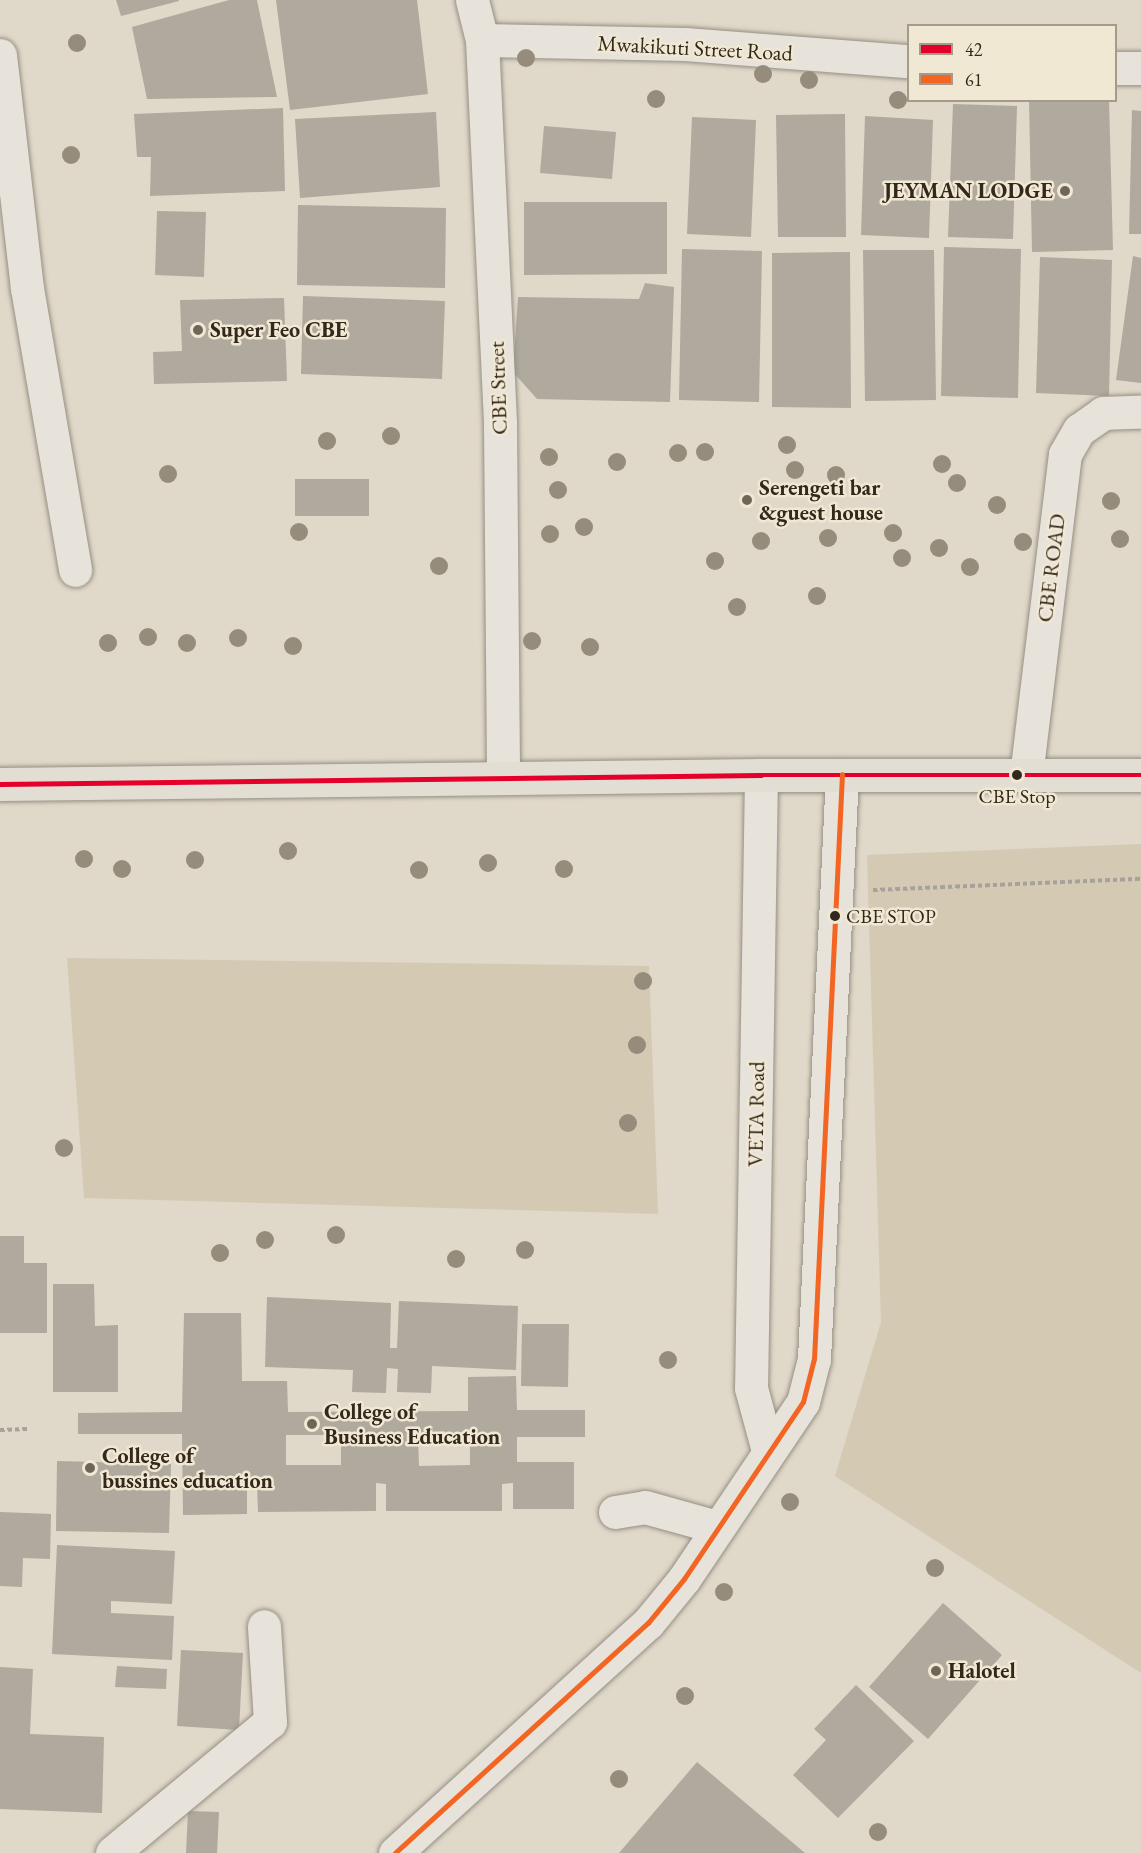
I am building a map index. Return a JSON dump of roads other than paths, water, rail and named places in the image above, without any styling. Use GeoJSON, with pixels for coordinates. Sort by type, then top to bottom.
{"type":"FeatureCollection","features":[{"type":"Feature","properties":{"kind":"highway"},"geometry":{"type":"LineString","coordinates":[[0,784],[761,775],[1141,775]]}},
{"type":"Feature","properties":{"kind":"street","name":"CBE Street"},"geometry":{"type":"LineString","coordinates":[[472,0],[482,40],[500,424],[503,778]]}},
{"type":"Feature","properties":{"kind":"street","name":"Mwakikuti Street Road"},"geometry":{"type":"LineString","coordinates":[[482,40],[685,44],[907,61]]}},
{"type":"Feature","properties":{"kind":"street"},"geometry":{"type":"LineString","coordinates":[[0,58],[12,263],[75,570]]}},
{"type":"Feature","properties":{"kind":"street"},"geometry":{"type":"LineString","coordinates":[[1117,68],[1141,68]]}},
{"type":"Feature","properties":{"kind":"street","name":"CBE ROAD"},"geometry":{"type":"LineString","coordinates":[[1026,776],[1065,454],[1079,430],[1103,413],[1141,412]]}},
{"type":"Feature","properties":{"kind":"street","name":"VETA Road"},"geometry":{"type":"LineString","coordinates":[[761,775],[751,1388],[768,1451]]}},
{"type":"Feature","properties":{"kind":"street"},"geometry":{"type":"LineString","coordinates":[[395,1853],[648,1623],[684,1579],[803,1402],[814,1359],[842,776]]}},
{"type":"Feature","properties":{"kind":"street"},"geometry":{"type":"LineString","coordinates":[[615,1512],[645,1507],[717,1527]]}},
{"type":"Feature","properties":{"kind":"street"},"geometry":{"type":"LineString","coordinates":[[112,1853],[270,1722],[264,1626]]}},
{"type":"Feature","properties":{"kind":"place","name":"JEYMAN LODGE"},"geometry":{"type":"Point","coordinates":[1065,191]}},
{"type":"Feature","properties":{"kind":"place","name":"Super Feo CBE"},"geometry":{"type":"Point","coordinates":[198,330]}},
{"type":"Feature","properties":{"kind":"place","name":"Serengeti bar &guest house"},"geometry":{"type":"Point","coordinates":[747,500]}},
{"type":"Feature","properties":{"kind":"place","name":"CBE Stop"},"geometry":{"type":"Point","coordinates":[1017,775]}},
{"type":"Feature","properties":{"kind":"place","name":"CBE STOP"},"geometry":{"type":"Point","coordinates":[835,916]}},
{"type":"Feature","properties":{"kind":"place","name":"College of Business Education"},"geometry":{"type":"Point","coordinates":[312,1424]}},
{"type":"Feature","properties":{"kind":"place","name":"College of bussines education"},"geometry":{"type":"Point","coordinates":[90,1468]}},
{"type":"Feature","properties":{"kind":"place","name":"Halotel"},"geometry":{"type":"Point","coordinates":[936,1671]}}]}
